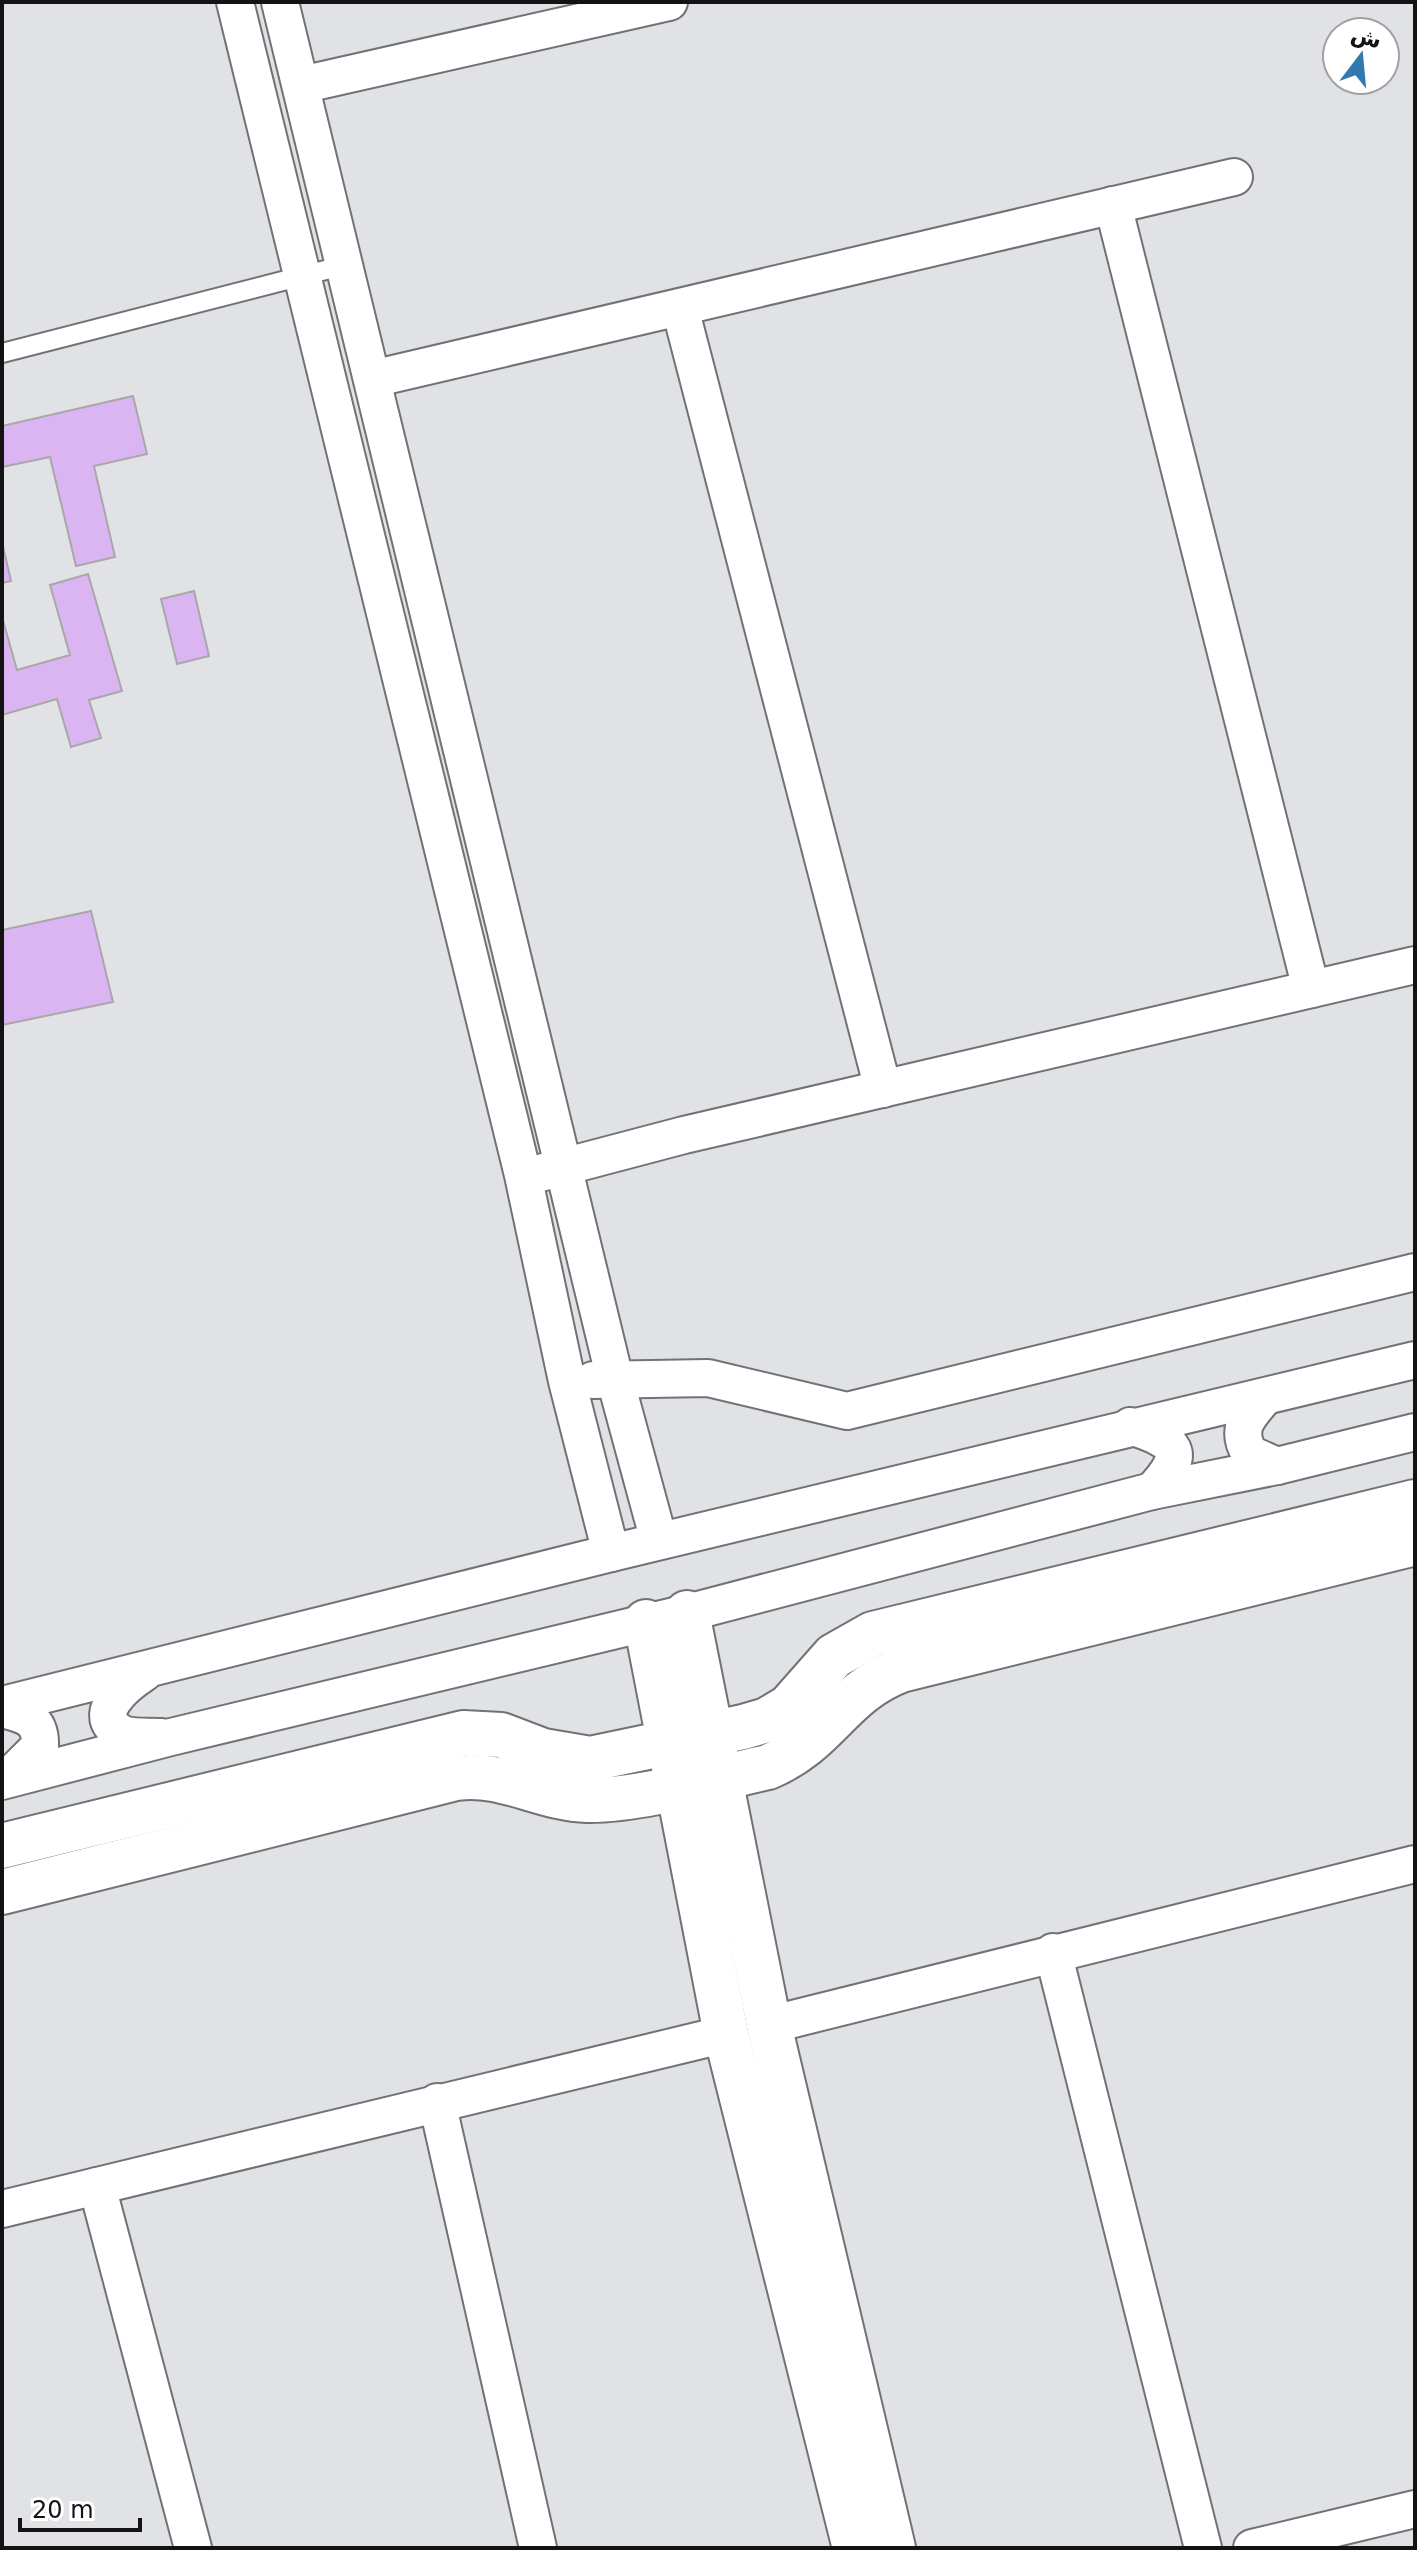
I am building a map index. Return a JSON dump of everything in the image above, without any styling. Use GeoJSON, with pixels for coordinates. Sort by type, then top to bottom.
{"type":"FeatureCollection","features":[{"type":"Feature","properties":{"kind":"street"},"geometry":{"type":"LineString","coordinates":[[235,2],[523,1175],[567,1381],[611,1553]]}},
{"type":"Feature","properties":{"kind":"street"},"geometry":{"type":"LineString","coordinates":[[280,2],[615,1379],[659,1541]]}},
{"type":"Feature","properties":{"kind":"street"},"geometry":{"type":"LineString","coordinates":[[301,85],[606,9],[669,2]]}},
{"type":"Feature","properties":{"kind":"street"},"geometry":{"type":"LineString","coordinates":[[372,379],[1234,177]]}},
{"type":"Feature","properties":{"kind":"street"},"geometry":{"type":"LineString","coordinates":[[1113,205],[1311,989]]}},
{"type":"Feature","properties":{"kind":"street"},"geometry":{"type":"LineString","coordinates":[[680,308],[883,1089]]}},
{"type":"Feature","properties":{"kind":"street"},"geometry":{"type":"LineString","coordinates":[[523,1175],[564,1169],[684,1135],[1415,965]]}},
{"type":"Feature","properties":{"kind":"street"},"geometry":{"type":"LineString","coordinates":[[567,1381],[708,1378],[847,1411],[1415,1272]]}},
{"type":"Feature","properties":{"kind":"street"},"geometry":{"type":"LineString","coordinates":[[2,1707],[659,1541],[1130,1426],[1263,1399],[1415,1360]]}},
{"type":"Feature","properties":{"kind":"street"},"geometry":{"type":"LineString","coordinates":[[1263,1399],[1243,1423],[1241,1434],[1250,1454],[1277,1466]]}},
{"type":"Feature","properties":{"kind":"street"},"geometry":{"type":"LineString","coordinates":[[1130,1426],[1164,1438],[1173,1445],[1176,1457],[1173,1468],[1152,1491]]}},
{"type":"Feature","properties":{"kind":"street"},"geometry":{"type":"LineString","coordinates":[[4,1781],[171,1737],[666,1618],[1152,1491],[1277,1466],[1415,1432]]}},
{"type":"Feature","properties":{"kind":"street"},"geometry":{"type":"LineString","coordinates":[[2,1846],[463,1733],[501,1735],[543,1751],[590,1759],[688,1770],[768,1767],[814,1741],[862,1689],[901,1670],[1262,1560],[1415,1502]]}},
{"type":"Feature","properties":{"kind":"street"},"geometry":{"type":"LineString","coordinates":[[2,1892],[470,1776],[506,1781],[555,1796],[589,1800],[688,1770],[710,1735],[767,1720],[789,1707],[834,1656],[873,1634],[1262,1560],[1415,1543]]}},
{"type":"Feature","properties":{"kind":"street"},"geometry":{"type":"LineString","coordinates":[[666,1618],[710,1735]]}},
{"type":"Feature","properties":{"kind":"street"},"geometry":{"type":"LineString","coordinates":[[666,1618],[726,2034],[855,2548]]}},
{"type":"Feature","properties":{"kind":"street"},"geometry":{"type":"LineString","coordinates":[[145,1672],[112,1698],[108,1711],[113,1724],[124,1734],[171,1737]]}},
{"type":"Feature","properties":{"kind":"street"},"geometry":{"type":"LineString","coordinates":[[2,1707],[31,1717],[40,1730],[40,1746],[4,1781]]}},
{"type":"Feature","properties":{"kind":"street"},"geometry":{"type":"LineString","coordinates":[[688,1770],[769,2025],[893,2548]]}},
{"type":"Feature","properties":{"kind":"street"},"geometry":{"type":"LineString","coordinates":[[113,1819],[124,1862]]}},
{"type":"Feature","properties":{"kind":"street"},"geometry":{"type":"LineString","coordinates":[[769,2025],[1415,1864]]}},
{"type":"Feature","properties":{"kind":"street"},"geometry":{"type":"LineString","coordinates":[[1053,1952],[1203,2548]]}},
{"type":"Feature","properties":{"kind":"street"},"geometry":{"type":"LineString","coordinates":[[2,2209],[726,2034]]}},
{"type":"Feature","properties":{"kind":"street"},"geometry":{"type":"LineString","coordinates":[[437,2102],[538,2548]]}},
{"type":"Feature","properties":{"kind":"street"},"geometry":{"type":"LineString","coordinates":[[97,2186],[193,2548]]}},
{"type":"Feature","properties":{"kind":"street"},"geometry":{"type":"LineString","coordinates":[[1252,2548],[1415,2509]]}},
{"type":"Feature","properties":{"kind":"lane"},"geometry":{"type":"LineString","coordinates":[[2,353],[345,265]]}},
{"type":"Feature","properties":{"kind":"building"},"geometry":{"type":"Polygon","coordinates":[[[133,396],[147,454],[94,466],[115,557],[76,566],[50,457],[2,467],[2,426],[133,396]]]}},
{"type":"Feature","properties":{"kind":"building"},"geometry":{"type":"Polygon","coordinates":[[[2,542],[11,581],[2,583],[2,542]]]}},
{"type":"Feature","properties":{"kind":"building"},"geometry":{"type":"Polygon","coordinates":[[[88,574],[122,691],[89,700],[101,738],[71,747],[57,699],[2,715],[2,617],[17,670],[70,655],[50,585],[88,574]]]}},
{"type":"Feature","properties":{"kind":"building"},"geometry":{"type":"Polygon","coordinates":[[[194,591],[209,656],[177,664],[161,599],[194,591]]]}},
{"type":"Feature","properties":{"kind":"building"},"geometry":{"type":"Polygon","coordinates":[[[91,911],[113,1002],[2,1025],[2,930],[91,911]]]}}]}
